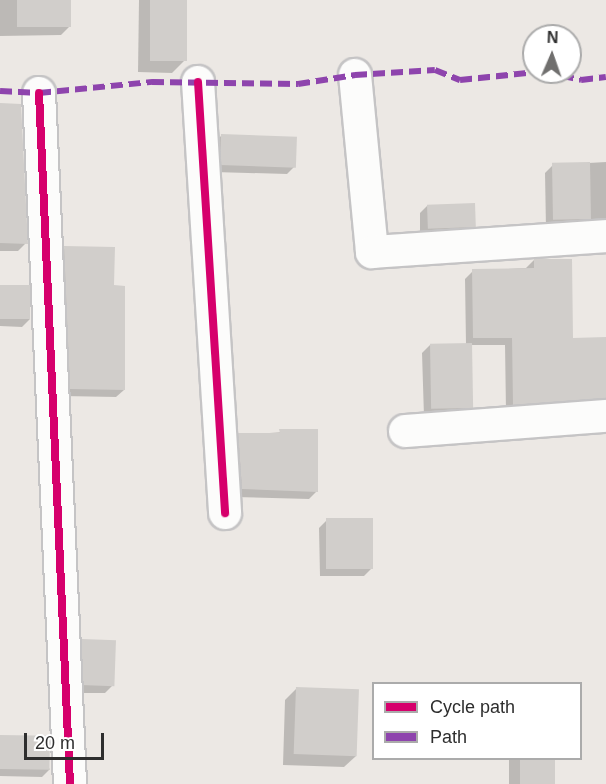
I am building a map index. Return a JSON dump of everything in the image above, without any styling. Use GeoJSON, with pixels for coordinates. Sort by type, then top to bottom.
{"type":"FeatureCollection","features":[{"type":"Feature","properties":{"kind":"street"},"geometry":{"type":"LineString","coordinates":[[354,75],[372,252],[606,236]]}},
{"type":"Feature","properties":{"kind":"street"},"geometry":{"type":"LineString","coordinates":[[198,82],[225,513]]}},
{"type":"Feature","properties":{"kind":"street"},"geometry":{"type":"LineString","coordinates":[[39,93],[70,784]]}},
{"type":"Feature","properties":{"kind":"street"},"geometry":{"type":"LineString","coordinates":[[405,431],[606,416]]}},
{"type":"Feature","properties":{"kind":"building"},"geometry":{"type":"Polygon","coordinates":[[[17,0],[71,0],[71,27],[17,27],[17,0]]]}},
{"type":"Feature","properties":{"kind":"building"},"geometry":{"type":"Polygon","coordinates":[[[150,0],[187,0],[187,61],[150,61],[150,0]]]}},
{"type":"Feature","properties":{"kind":"building"},"geometry":{"type":"Polygon","coordinates":[[[0,103],[21,104],[28,244],[0,243],[0,103]]]}},
{"type":"Feature","properties":{"kind":"building"},"geometry":{"type":"Polygon","coordinates":[[[221,134],[297,137],[296,168],[220,165],[221,134]]]}},
{"type":"Feature","properties":{"kind":"building"},"geometry":{"type":"Polygon","coordinates":[[[590,162],[591,219],[553,220],[552,163],[590,162]]]}},
{"type":"Feature","properties":{"kind":"building"},"geometry":{"type":"Polygon","coordinates":[[[475,203],[476,227],[428,229],[427,205],[475,203]]]}},
{"type":"Feature","properties":{"kind":"building"},"geometry":{"type":"Polygon","coordinates":[[[64,246],[115,247],[114,285],[125,286],[125,390],[70,389],[64,246]]]}},
{"type":"Feature","properties":{"kind":"building"},"geometry":{"type":"Polygon","coordinates":[[[534,259],[572,259],[573,338],[606,337],[606,398],[513,405],[512,338],[473,338],[472,269],[534,268],[534,259]]]}},
{"type":"Feature","properties":{"kind":"building"},"geometry":{"type":"Polygon","coordinates":[[[0,285],[30,285],[30,319],[0,319],[0,285]]]}},
{"type":"Feature","properties":{"kind":"building"},"geometry":{"type":"Polygon","coordinates":[[[472,343],[473,408],[431,409],[430,344],[472,343]]]}},
{"type":"Feature","properties":{"kind":"building"},"geometry":{"type":"Polygon","coordinates":[[[279,429],[318,429],[318,492],[242,489],[238,433],[280,433],[279,429]]]}},
{"type":"Feature","properties":{"kind":"building"},"geometry":{"type":"Polygon","coordinates":[[[326,518],[373,518],[373,569],[326,569],[326,518]]]}},
{"type":"Feature","properties":{"kind":"building"},"geometry":{"type":"Polygon","coordinates":[[[82,639],[116,640],[114,686],[80,685],[82,639]]]}},
{"type":"Feature","properties":{"kind":"building"},"geometry":{"type":"Polygon","coordinates":[[[296,687],[359,689],[357,756],[294,754],[296,687]]]}},
{"type":"Feature","properties":{"kind":"building"},"geometry":{"type":"Polygon","coordinates":[[[0,735],[50,736],[49,770],[0,769],[0,735]]]}},
{"type":"Feature","properties":{"kind":"building"},"geometry":{"type":"Polygon","coordinates":[[[520,760],[555,760],[555,784],[520,784],[520,760]]]}},
{"type":"Feature","properties":{"kind":"marked path"},"geometry":{"type":"LineString","coordinates":[[0,91],[39,93],[152,82],[298,84],[355,75],[435,70],[460,80],[522,74]]}},
{"type":"Feature","properties":{"kind":"marked path"},"geometry":{"type":"LineString","coordinates":[[582,80],[606,77]]}},
{"type":"Feature","properties":{"kind":"cycle path"},"geometry":{"type":"LineString","coordinates":[[198,82],[225,513]]}},
{"type":"Feature","properties":{"kind":"cycle path"},"geometry":{"type":"LineString","coordinates":[[39,93],[70,784]]}}]}
